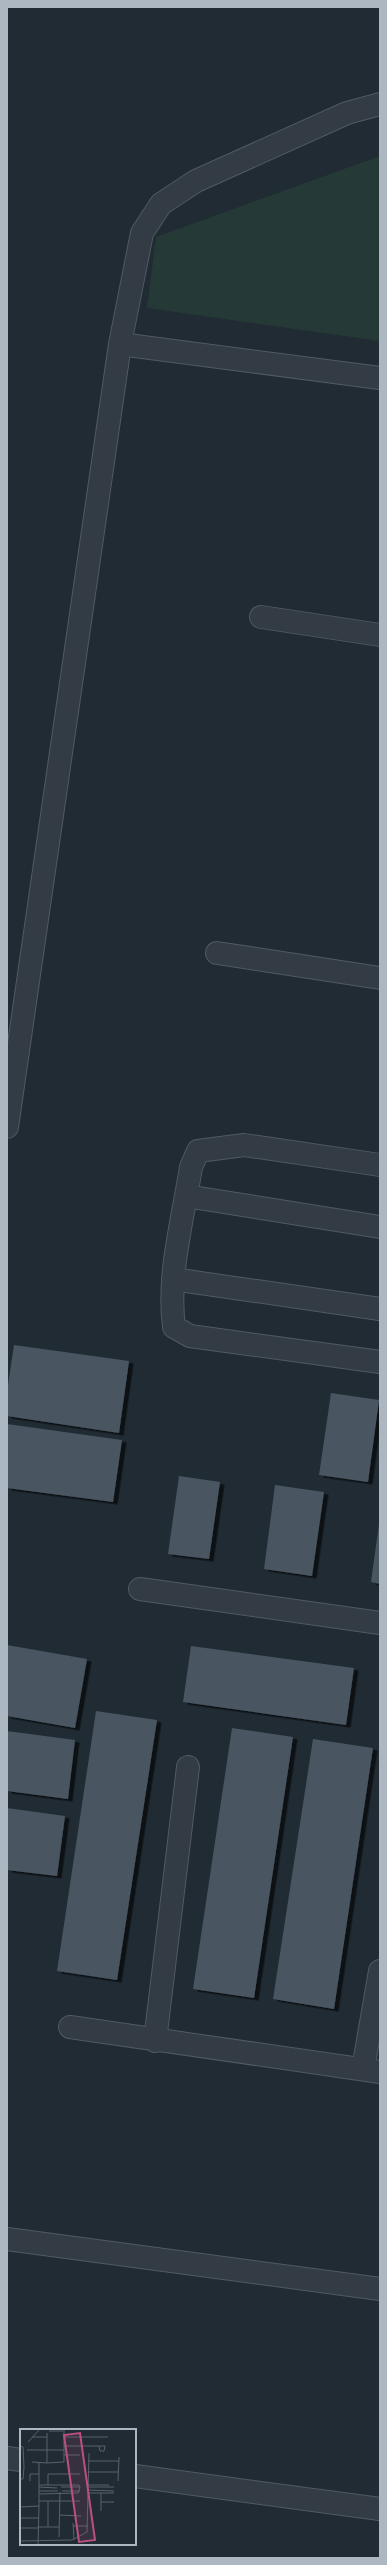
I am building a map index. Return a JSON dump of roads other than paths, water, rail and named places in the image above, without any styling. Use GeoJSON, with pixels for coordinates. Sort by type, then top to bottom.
{"type":"FeatureCollection","features":[{"type":"Feature","properties":{"kind":"street"},"geometry":{"type":"LineString","coordinates":[[8,1118],[120,344],[142,233],[161,204],[196,181],[347,113],[380,104]]}},
{"type":"Feature","properties":{"kind":"street"},"geometry":{"type":"LineString","coordinates":[[120,344],[380,378]]}},
{"type":"Feature","properties":{"kind":"street"},"geometry":{"type":"LineString","coordinates":[[261,617],[380,635]]}},
{"type":"Feature","properties":{"kind":"street"},"geometry":{"type":"LineString","coordinates":[[217,953],[380,978]]}},
{"type":"Feature","properties":{"kind":"street"},"geometry":{"type":"LineString","coordinates":[[380,1165],[244,1145],[198,1151],[191,1167],[186,1196],[173,1279],[171,1308],[174,1327],[190,1336],[380,1362]]}},
{"type":"Feature","properties":{"kind":"street"},"geometry":{"type":"LineString","coordinates":[[186,1196],[380,1227]]}},
{"type":"Feature","properties":{"kind":"street"},"geometry":{"type":"LineString","coordinates":[[173,1279],[380,1309]]}},
{"type":"Feature","properties":{"kind":"street"},"geometry":{"type":"LineString","coordinates":[[140,1589],[380,1623]]}},
{"type":"Feature","properties":{"kind":"street"},"geometry":{"type":"LineString","coordinates":[[155,2041],[188,1768]]}},
{"type":"Feature","properties":{"kind":"street"},"geometry":{"type":"LineString","coordinates":[[70,2027],[155,2041],[372,2070],[380,1971]]}},
{"type":"Feature","properties":{"kind":"street"},"geometry":{"type":"LineString","coordinates":[[7,2239],[380,2290]]}},
{"type":"Feature","properties":{"kind":"street"},"geometry":{"type":"LineString","coordinates":[[7,2458],[20,2460]]}},
{"type":"Feature","properties":{"kind":"street"},"geometry":{"type":"LineString","coordinates":[[136,2476],[380,2509]]}}]}
